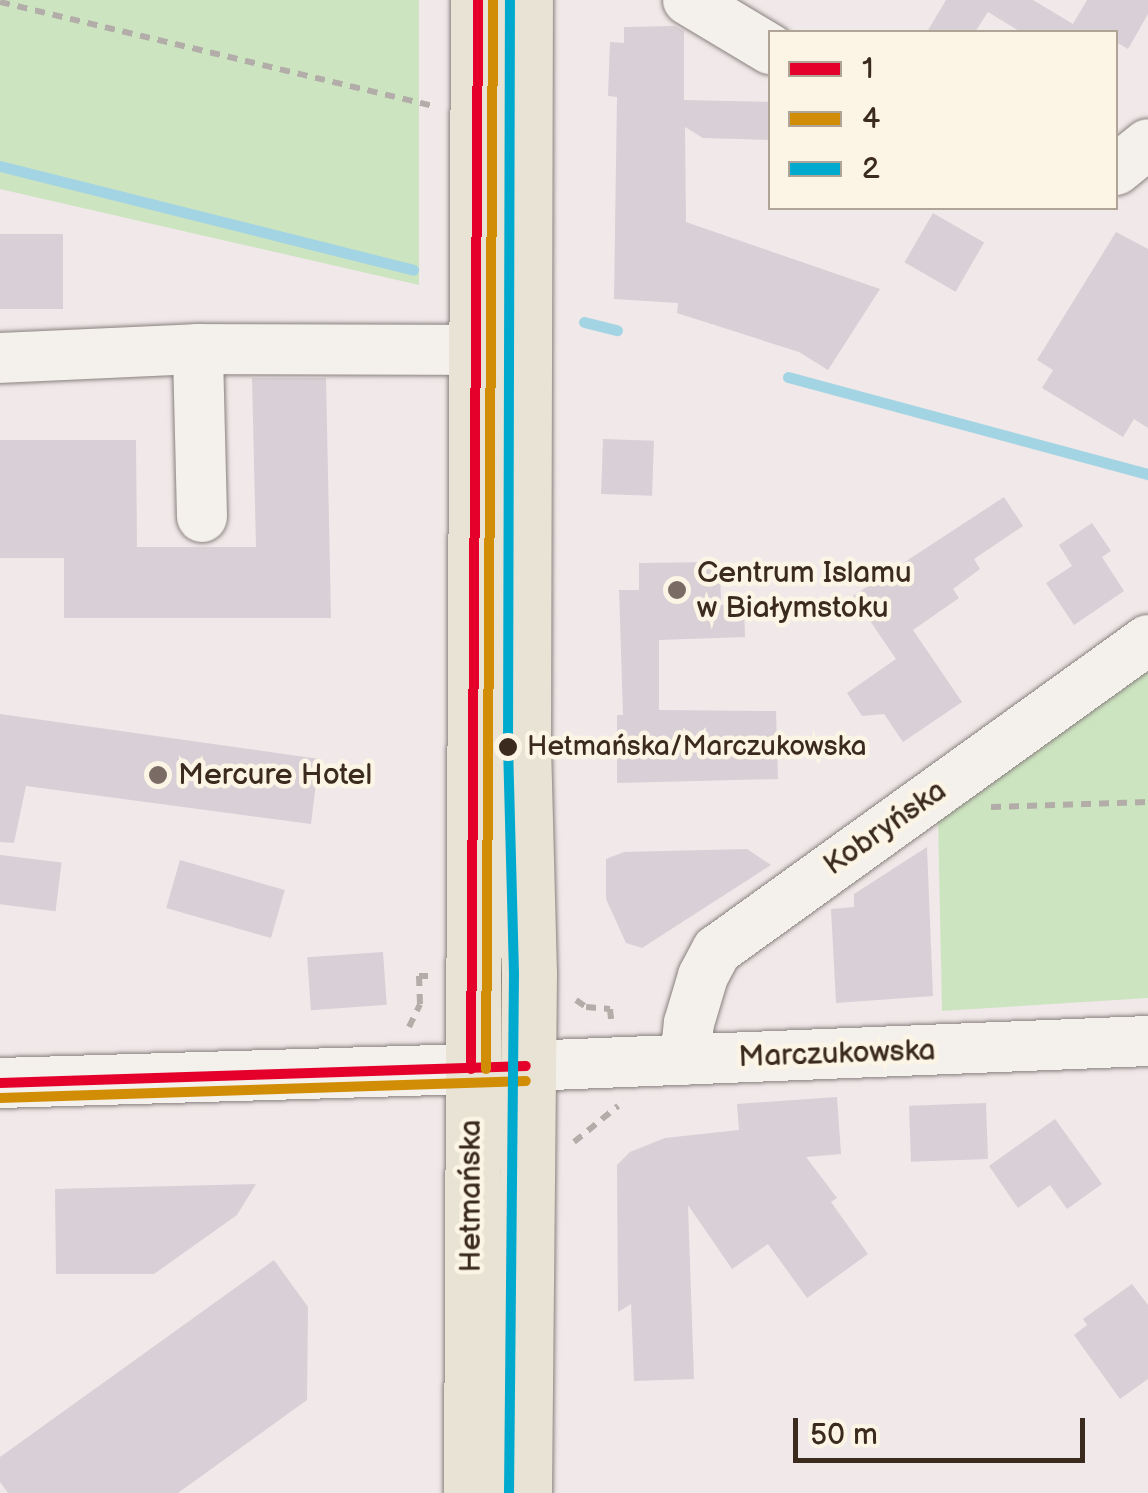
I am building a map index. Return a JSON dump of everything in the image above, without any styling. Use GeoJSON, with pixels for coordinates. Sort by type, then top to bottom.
{"type":"FeatureCollection","features":[{"type":"Feature","properties":{"kind":"main road","name":"Hetmańska"},"geometry":{"type":"LineString","coordinates":[[471,1493],[471,844],[478,0]]}},
{"type":"Feature","properties":{"kind":"main road","name":"Hetmańska"},"geometry":{"type":"LineString","coordinates":[[524,1493],[525,0]]}},
{"type":"Feature","properties":{"kind":"main road"},"geometry":{"type":"LineString","coordinates":[[471,844],[492,862],[510,859],[526,846]]}},
{"type":"Feature","properties":{"kind":"main road"},"geometry":{"type":"LineString","coordinates":[[471,1069],[526,1066]]}},
{"type":"Feature","properties":{"kind":"main road"},"geometry":{"type":"LineString","coordinates":[[472,1285],[484,1271],[502,1268],[526,1284]]}},
{"type":"Feature","properties":{"kind":"street"},"geometry":{"type":"LineString","coordinates":[[688,0],[768,48]]}},
{"type":"Feature","properties":{"kind":"street"},"geometry":{"type":"LineString","coordinates":[[1118,168],[1148,144]]}},
{"type":"Feature","properties":{"kind":"street"},"geometry":{"type":"LineString","coordinates":[[198,349],[202,517]]}},
{"type":"Feature","properties":{"kind":"street"},"geometry":{"type":"LineString","coordinates":[[0,358],[198,349],[478,350]]}},
{"type":"Feature","properties":{"kind":"street","name":"Kobryńska"},"geometry":{"type":"LineString","coordinates":[[685,1060],[694,1007],[717,950],[1148,640]]}},
{"type":"Feature","properties":{"kind":"street","name":"Marczukowska"},"geometry":{"type":"LineString","coordinates":[[526,1066],[1148,1041]]}},
{"type":"Feature","properties":{"kind":"street"},"geometry":{"type":"LineString","coordinates":[[0,1083],[471,1069]]}},
{"type":"Feature","properties":{"kind":"path"},"geometry":{"type":"LineString","coordinates":[[0,2],[419,104],[478,109]]}},
{"type":"Feature","properties":{"kind":"path"},"geometry":{"type":"LineString","coordinates":[[939,790],[952,808],[1148,802]]}},
{"type":"Feature","properties":{"kind":"path"},"geometry":{"type":"LineString","coordinates":[[397,1035],[416,1019],[419,976]]}},
{"type":"Feature","properties":{"kind":"green space"},"geometry":{"type":"Polygon","coordinates":[[[0,0],[419,0],[419,285],[0,189],[0,0]]]}},
{"type":"Feature","properties":{"kind":"green space"},"geometry":{"type":"Polygon","coordinates":[[[1148,670],[1148,998],[942,1011],[938,819],[1148,670]]]}},
{"type":"Feature","properties":{"kind":"building"},"geometry":{"type":"Polygon","coordinates":[[[946,0],[1033,0],[1073,24],[1087,0],[1148,0],[1148,14],[1128,49],[1118,43],[1118,30],[1018,30],[988,12],[976,30],[928,30],[946,0]]]}},
{"type":"Feature","properties":{"kind":"building"},"geometry":{"type":"Polygon","coordinates":[[[675,26],[684,31],[684,100],[768,102],[768,140],[703,138],[685,127],[686,222],[880,289],[828,370],[799,352],[677,313],[678,303],[614,299],[617,97],[608,96],[610,42],[624,43],[624,27],[675,26]]]}},
{"type":"Feature","properties":{"kind":"building"},"geometry":{"type":"Polygon","coordinates":[[[933,213],[984,242],[956,292],[904,262],[933,213]]]}},
{"type":"Feature","properties":{"kind":"building"},"geometry":{"type":"Polygon","coordinates":[[[1116,232],[1148,249],[1148,428],[1134,419],[1123,437],[1042,388],[1053,370],[1037,360],[1116,232]]]}},
{"type":"Feature","properties":{"kind":"building"},"geometry":{"type":"Polygon","coordinates":[[[0,234],[63,234],[63,309],[0,309],[0,234]]]}},
{"type":"Feature","properties":{"kind":"building"},"geometry":{"type":"Polygon","coordinates":[[[252,378],[326,378],[331,618],[64,618],[64,558],[0,558],[0,440],[136,440],[137,547],[256,547],[252,378]]]}},
{"type":"Feature","properties":{"kind":"building"},"geometry":{"type":"Polygon","coordinates":[[[603,439],[654,441],[652,496],[601,494],[603,439]]]}},
{"type":"Feature","properties":{"kind":"building"},"geometry":{"type":"Polygon","coordinates":[[[1004,497],[1023,526],[974,559],[980,569],[953,589],[959,598],[913,630],[962,702],[903,742],[884,714],[862,716],[847,693],[896,659],[853,596],[1004,497]]]}},
{"type":"Feature","properties":{"kind":"building"},"geometry":{"type":"Polygon","coordinates":[[[1092,523],[1111,551],[1102,557],[1124,591],[1074,625],[1046,583],[1072,566],[1059,545],[1092,523]]]}},
{"type":"Feature","properties":{"kind":"building"},"geometry":{"type":"Polygon","coordinates":[[[720,562],[721,605],[744,605],[745,637],[659,640],[659,710],[776,711],[778,779],[617,783],[617,715],[623,715],[619,590],[639,590],[639,563],[720,562]]]}},
{"type":"Feature","properties":{"kind":"building","name":"Mercure Hotel"},"geometry":{"type":"Polygon","coordinates":[[[0,714],[319,759],[311,824],[26,786],[14,843],[0,842],[0,714]]]}},
{"type":"Feature","properties":{"kind":"building"},"geometry":{"type":"Polygon","coordinates":[[[927,847],[933,996],[836,1003],[831,909],[854,907],[854,894],[927,847]]]}},
{"type":"Feature","properties":{"kind":"building"},"geometry":{"type":"Polygon","coordinates":[[[747,849],[771,865],[642,948],[626,943],[606,899],[606,859],[624,852],[747,849]]]}},
{"type":"Feature","properties":{"kind":"building"},"geometry":{"type":"Polygon","coordinates":[[[0,855],[62,863],[56,911],[0,904],[0,855]]]}},
{"type":"Feature","properties":{"kind":"building"},"geometry":{"type":"Polygon","coordinates":[[[180,860],[285,890],[271,938],[166,908],[180,860]]]}},
{"type":"Feature","properties":{"kind":"building"},"geometry":{"type":"Polygon","coordinates":[[[383,952],[387,1005],[311,1010],[307,957],[383,952]]]}},
{"type":"Feature","properties":{"kind":"building"},"geometry":{"type":"Polygon","coordinates":[[[837,1097],[841,1154],[806,1157],[837,1198],[831,1202],[868,1254],[807,1298],[768,1244],[732,1269],[688,1205],[694,1379],[634,1381],[631,1304],[618,1312],[617,1165],[630,1152],[665,1138],[739,1130],[737,1104],[837,1097]]]}},
{"type":"Feature","properties":{"kind":"building"},"geometry":{"type":"Polygon","coordinates":[[[986,1103],[988,1159],[911,1162],[909,1106],[986,1103]]]}},
{"type":"Feature","properties":{"kind":"building"},"geometry":{"type":"Polygon","coordinates":[[[1055,1119],[1102,1184],[1067,1209],[1050,1185],[1018,1208],[989,1166],[1055,1119]]]}},
{"type":"Feature","properties":{"kind":"building"},"geometry":{"type":"Polygon","coordinates":[[[256,1184],[237,1215],[154,1274],[56,1274],[55,1189],[256,1184]]]}},
{"type":"Feature","properties":{"kind":"building"},"geometry":{"type":"Polygon","coordinates":[[[274,1260],[308,1307],[307,1400],[178,1493],[8,1493],[0,1482],[0,1457],[274,1260]]]}},
{"type":"Feature","properties":{"kind":"building"},"geometry":{"type":"Polygon","coordinates":[[[1132,1284],[1148,1305],[1148,1379],[1120,1399],[1074,1335],[1087,1325],[1083,1319],[1132,1284]]]}},
{"type":"Feature","properties":{"kind":"waterway"},"geometry":{"type":"LineString","coordinates":[[0,166],[413,270]]}},
{"type":"Feature","properties":{"kind":"waterway"},"geometry":{"type":"LineString","coordinates":[[584,322],[617,330]]}},
{"type":"Feature","properties":{"kind":"waterway"},"geometry":{"type":"LineString","coordinates":[[788,377],[1148,474]]}},
{"type":"Feature","properties":{"kind":"transit line","name":"1"},"geometry":{"type":"LineString","coordinates":[[471,1069],[478,0]]}},
{"type":"Feature","properties":{"kind":"transit line","name":"4"},"geometry":{"type":"LineString","coordinates":[[486,1069],[493,0]]}},
{"type":"Feature","properties":{"kind":"transit line","name":"2"},"geometry":{"type":"LineString","coordinates":[[509,1493],[514,974],[508,749],[510,0]]}},
{"type":"Feature","properties":{"kind":"transit line","name":"1"},"geometry":{"type":"LineString","coordinates":[[0,1083],[526,1066]]}},
{"type":"Feature","properties":{"kind":"transit line","name":"4"},"geometry":{"type":"LineString","coordinates":[[0,1098],[526,1081]]}},
{"type":"Feature","properties":{"kind":"place","name":"Centrum Islamu w Białymstoku"},"geometry":{"type":"Point","coordinates":[677,590]}},
{"type":"Feature","properties":{"kind":"place","name":"Hetmańska/Marczukowska"},"geometry":{"type":"Point","coordinates":[508,747]}},
{"type":"Feature","properties":{"kind":"place","name":"Mercure Hotel"},"geometry":{"type":"Point","coordinates":[158,775]}}]}
